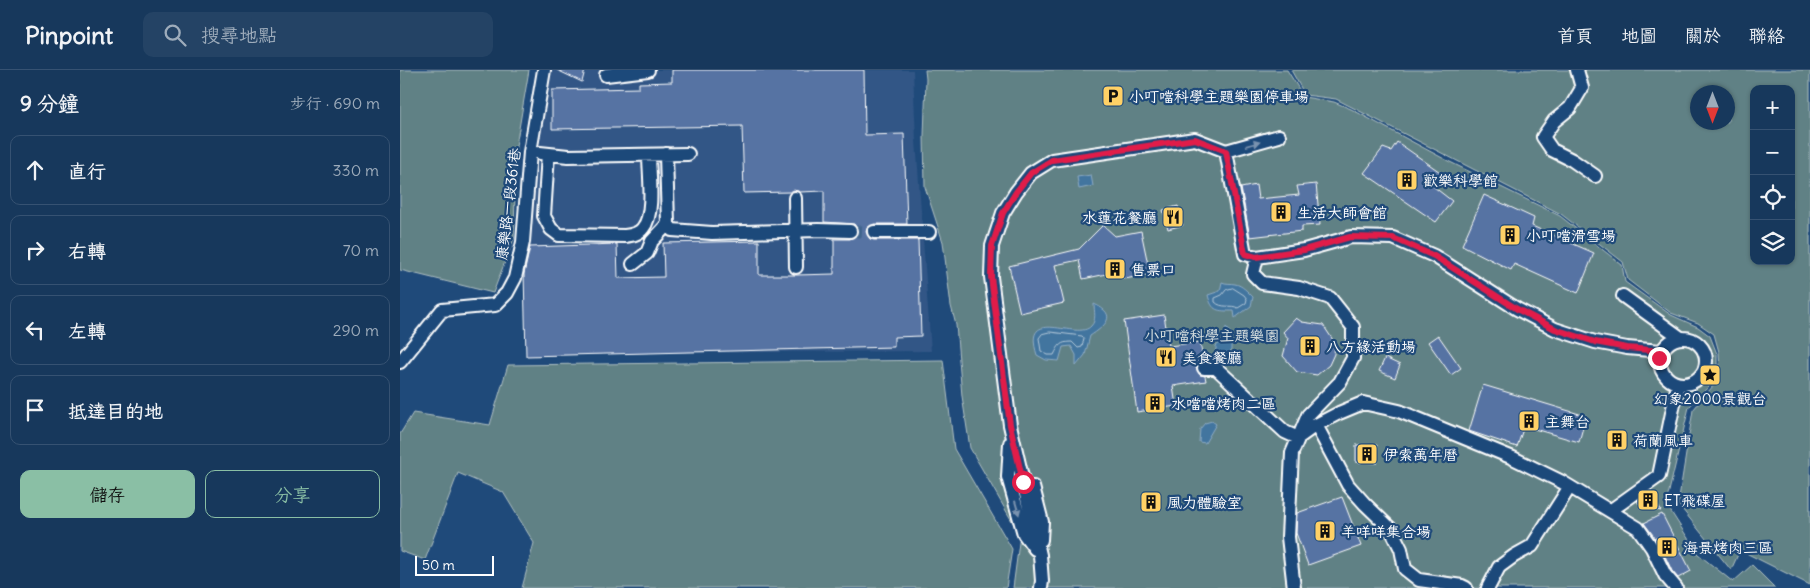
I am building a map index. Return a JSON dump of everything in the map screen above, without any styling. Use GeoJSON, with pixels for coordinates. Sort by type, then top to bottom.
{"type":"FeatureCollection","features":[{"type":"Feature","properties":{"kind":"lane","name":"康樂路一段361巷"},"geometry":{"type":"LineString","coordinates":[[400,362],[442,310],[495,305],[507,293],[515,278],[523,242],[530,152],[544,70]]}},
{"type":"Feature","properties":{"kind":"lane"},"geometry":{"type":"LineString","coordinates":[[611,70],[606,75],[648,70]]}},
{"type":"Feature","properties":{"kind":"lane"},"geometry":{"type":"LineString","coordinates":[[1577,70],[1582,88],[1570,108],[1554,121],[1543,137],[1552,150],[1572,160],[1595,176]]}},
{"type":"Feature","properties":{"kind":"lane"},"geometry":{"type":"LineString","coordinates":[[1041,588],[1040,555],[1010,425],[991,277],[992,246],[1003,213],[1031,173],[1052,160],[1195,139],[1226,151],[1278,136]]}},
{"type":"Feature","properties":{"kind":"lane"},"geometry":{"type":"LineString","coordinates":[[1226,151],[1245,254],[1256,257],[1304,250],[1350,237],[1393,238],[1434,256],[1517,309],[1555,329],[1595,342],[1627,348],[1661,351]]}},
{"type":"Feature","properties":{"kind":"lane"},"geometry":{"type":"LineString","coordinates":[[530,152],[568,156],[688,154]]}},
{"type":"Feature","properties":{"kind":"lane"},"geometry":{"type":"LineString","coordinates":[[548,154],[544,216],[551,229],[559,235],[625,236],[633,235],[641,230],[648,217],[649,155]]}},
{"type":"Feature","properties":{"kind":"lane"},"geometry":{"type":"LineString","coordinates":[[666,154],[668,224],[672,230],[712,233],[850,231]]}},
{"type":"Feature","properties":{"kind":"lane"},"geometry":{"type":"LineString","coordinates":[[796,198],[796,266]]}},
{"type":"Feature","properties":{"kind":"lane"},"geometry":{"type":"LineString","coordinates":[[633,264],[647,253],[652,242],[668,224]]}},
{"type":"Feature","properties":{"kind":"lane"},"geometry":{"type":"LineString","coordinates":[[874,232],[929,232]]}},
{"type":"Feature","properties":{"kind":"lane"},"geometry":{"type":"LineString","coordinates":[[1256,257],[1253,274],[1262,283],[1299,288],[1330,298],[1353,327],[1353,358],[1340,382],[1308,415],[1292,453],[1288,537],[1294,588]]}},
{"type":"Feature","properties":{"kind":"lane"},"geometry":{"type":"LineString","coordinates":[[1623,296],[1680,338]]}},
{"type":"Feature","properties":{"kind":"lane"},"geometry":{"type":"LineString","coordinates":[[1680,338],[1689,338],[1702,347],[1705,355],[1704,371],[1700,377],[1686,384],[1670,381],[1661,371],[1659,358],[1666,344],[1680,338]]}},
{"type":"Feature","properties":{"kind":"lane"},"geometry":{"type":"LineString","coordinates":[[1204,368],[1216,368],[1285,432],[1298,438]]}},
{"type":"Feature","properties":{"kind":"lane"},"geometry":{"type":"LineString","coordinates":[[1610,511],[1659,476],[1678,384]]}},
{"type":"Feature","properties":{"kind":"lane"},"geometry":{"type":"LineString","coordinates":[[1298,438],[1316,425],[1363,402],[1399,411],[1513,458],[1562,482],[1569,488],[1638,528],[1652,548],[1664,575],[1676,588]]}},
{"type":"Feature","properties":{"kind":"lane"},"geometry":{"type":"LineString","coordinates":[[1316,425],[1348,484],[1365,504],[1391,528],[1401,549],[1405,569],[1419,580],[1433,585],[1462,586],[1466,588]]}},
{"type":"Feature","properties":{"kind":"lane"},"geometry":{"type":"LineString","coordinates":[[1488,588],[1499,566],[1532,546],[1569,488]]}},
{"type":"Feature","properties":{"kind":"shaded area"},"geometry":{"type":"Polygon","coordinates":[[[551,70],[913,70],[931,351],[530,354],[526,265],[544,109],[551,70]]]}},
{"type":"Feature","properties":{"kind":"green space"},"geometry":{"type":"Polygon","coordinates":[[[400,70],[529,70],[516,146],[514,238],[493,293],[400,270],[400,70]]]}},
{"type":"Feature","properties":{"kind":"green space","name":"小叮噹科學主題樂園"},"geometry":{"type":"Polygon","coordinates":[[[925,70],[1287,70],[1304,97],[1334,102],[1351,109],[1450,162],[1560,216],[1622,265],[1625,282],[1671,315],[1698,327],[1710,336],[1717,354],[1717,371],[1712,383],[1689,407],[1666,504],[1698,554],[1733,582],[1752,565],[1775,588],[1013,588],[1020,535],[970,448],[962,396],[956,325],[951,306],[943,242],[925,187],[925,70]]]}},
{"type":"Feature","properties":{"kind":"green space"},"geometry":{"type":"Polygon","coordinates":[[[1291,70],[1810,70],[1810,585],[1740,550],[1731,570],[1678,504],[1693,410],[1713,386],[1720,371],[1719,352],[1714,334],[1698,323],[1671,313],[1628,280],[1623,262],[1561,214],[1336,99],[1305,95],[1291,70]]]}},
{"type":"Feature","properties":{"kind":"green space"},"geometry":{"type":"Polygon","coordinates":[[[943,360],[954,449],[1012,549],[1006,588],[522,588],[534,543],[503,492],[458,473],[425,560],[400,551],[400,434],[413,413],[490,425],[508,365],[943,360]]]}},
{"type":"Feature","properties":{"kind":"water"},"geometry":{"type":"Polygon","coordinates":[[[1091,175],[1093,186],[1079,189],[1077,177],[1091,175]]]}},
{"type":"Feature","properties":{"kind":"water"},"geometry":{"type":"Polygon","coordinates":[[[1222,282],[1240,286],[1253,297],[1251,306],[1235,318],[1234,311],[1216,309],[1210,301],[1208,295],[1220,291],[1222,282]]]}},
{"type":"Feature","properties":{"kind":"water"},"geometry":{"type":"Polygon","coordinates":[[[1094,304],[1106,312],[1107,320],[1090,336],[1085,355],[1076,366],[1076,355],[1071,346],[1063,347],[1059,361],[1046,360],[1037,355],[1034,340],[1037,331],[1053,327],[1084,330],[1091,326],[1094,321],[1094,304]]]}},
{"type":"Feature","properties":{"kind":"water"},"geometry":{"type":"Polygon","coordinates":[[[1226,327],[1230,334],[1231,350],[1227,355],[1221,355],[1216,352],[1216,346],[1225,339],[1226,327]]]}},
{"type":"Feature","properties":{"kind":"water"},"geometry":{"type":"Polygon","coordinates":[[[1212,421],[1216,424],[1205,443],[1199,442],[1200,429],[1205,423],[1212,421]]]}},
{"type":"Feature","properties":{"kind":"building"},"geometry":{"type":"Polygon","coordinates":[[[557,70],[585,70],[582,82],[557,70]]]}},
{"type":"Feature","properties":{"kind":"building"},"geometry":{"type":"Polygon","coordinates":[[[672,70],[864,70],[865,135],[904,134],[907,224],[874,224],[867,228],[866,232],[870,239],[874,240],[918,240],[921,336],[894,337],[894,347],[526,356],[524,274],[530,247],[617,244],[618,278],[664,277],[663,243],[759,241],[759,275],[834,274],[834,239],[850,239],[857,235],[857,228],[854,224],[824,222],[824,191],[800,192],[794,190],[790,192],[744,193],[742,126],[552,129],[552,90],[639,88],[639,83],[672,82],[672,70]]]}},
{"type":"Feature","properties":{"kind":"building","name":"歡樂科學館"},"geometry":{"type":"Polygon","coordinates":[[[1397,142],[1443,174],[1434,187],[1452,201],[1436,222],[1364,173],[1383,148],[1391,151],[1397,142]]]}},
{"type":"Feature","properties":{"kind":"building","name":"生活大師會館"},"geometry":{"type":"Polygon","coordinates":[[[1316,184],[1320,225],[1302,226],[1302,231],[1250,237],[1241,188],[1256,185],[1258,199],[1299,195],[1297,186],[1316,184]]]}},
{"type":"Feature","properties":{"kind":"building","name":"小叮噹滑雪場"},"geometry":{"type":"Polygon","coordinates":[[[1484,195],[1534,218],[1532,226],[1594,253],[1578,293],[1514,264],[1511,270],[1462,245],[1484,195]]]}},
{"type":"Feature","properties":{"kind":"building","name":"水蓮花餐廳"},"geometry":{"type":"Polygon","coordinates":[[[1178,206],[1183,225],[1168,229],[1163,210],[1178,206]]]}},
{"type":"Feature","properties":{"kind":"building","name":"售票口"},"geometry":{"type":"Polygon","coordinates":[[[1103,225],[1115,236],[1141,231],[1150,274],[1125,279],[1116,272],[1083,279],[1079,260],[1055,265],[1064,303],[1020,313],[1009,266],[1079,249],[1103,225]]]}},
{"type":"Feature","properties":{"kind":"building","name":"美食餐廳"},"geometry":{"type":"Polygon","coordinates":[[[1164,315],[1169,346],[1200,342],[1203,360],[1197,364],[1196,368],[1200,375],[1205,376],[1206,381],[1173,386],[1176,406],[1137,412],[1124,321],[1164,315]]]}},
{"type":"Feature","properties":{"kind":"building","name":"八方緣活動場"},"geometry":{"type":"Polygon","coordinates":[[[1296,318],[1302,322],[1323,325],[1335,343],[1334,354],[1329,365],[1317,375],[1297,372],[1283,356],[1288,338],[1283,332],[1296,318]]]}},
{"type":"Feature","properties":{"kind":"building"},"geometry":{"type":"Polygon","coordinates":[[[1438,335],[1461,368],[1451,375],[1428,342],[1438,335]]]}},
{"type":"Feature","properties":{"kind":"building"},"geometry":{"type":"Polygon","coordinates":[[[1385,358],[1400,365],[1395,378],[1379,371],[1385,358]]]}},
{"type":"Feature","properties":{"kind":"building","name":"主舞台"},"geometry":{"type":"Polygon","coordinates":[[[1483,385],[1586,416],[1579,442],[1524,426],[1517,447],[1469,431],[1483,385]]]}},
{"type":"Feature","properties":{"kind":"building","name":"荷蘭風車"},"geometry":{"type":"Polygon","coordinates":[[[1617,434],[1623,440],[1617,446],[1611,440],[1617,434]]]}},
{"type":"Feature","properties":{"kind":"building","name":"伊索萬年曆"},"geometry":{"type":"Polygon","coordinates":[[[1356,445],[1377,445],[1377,463],[1356,462],[1356,445]]]}},
{"type":"Feature","properties":{"kind":"building","name":"ET飛碟屋"},"geometry":{"type":"Polygon","coordinates":[[[1649,493],[1658,498],[1657,504],[1661,511],[1641,506],[1638,503],[1649,493]]]}},
{"type":"Feature","properties":{"kind":"building","name":"風力體驗室"},"geometry":{"type":"Polygon","coordinates":[[[1156,496],[1158,507],[1146,509],[1144,497],[1156,496]]]}},
{"type":"Feature","properties":{"kind":"building","name":"羊咩咩集合場"},"geometry":{"type":"Polygon","coordinates":[[[1342,497],[1361,546],[1308,565],[1296,533],[1297,513],[1342,497]]]}},
{"type":"Feature","properties":{"kind":"building","name":"海景烤肉三區"},"geometry":{"type":"Polygon","coordinates":[[[1662,514],[1691,571],[1678,578],[1672,571],[1659,543],[1644,523],[1662,514]]]}},
{"type":"Feature","properties":{"kind":"tunnel"},"geometry":{"type":"LineString","coordinates":[[850,231],[874,232]]}},
{"type":"Feature","properties":{"kind":"place","name":"小叮噹科學主題樂園停車場"},"geometry":{"type":"Point","coordinates":[1113,96]}},
{"type":"Feature","properties":{"kind":"place","name":"歡樂科學館"},"geometry":{"type":"Point","coordinates":[1407,180]}},
{"type":"Feature","properties":{"kind":"place","name":"生活大師會館"},"geometry":{"type":"Point","coordinates":[1281,212]}},
{"type":"Feature","properties":{"kind":"place","name":"水蓮花餐廳"},"geometry":{"type":"Point","coordinates":[1173,217]}},
{"type":"Feature","properties":{"kind":"place","name":"小叮噹滑雪場"},"geometry":{"type":"Point","coordinates":[1510,235]}},
{"type":"Feature","properties":{"kind":"place","name":"售票口"},"geometry":{"type":"Point","coordinates":[1115,269]}},
{"type":"Feature","properties":{"kind":"place","name":"八方緣活動場"},"geometry":{"type":"Point","coordinates":[1310,346]}},
{"type":"Feature","properties":{"kind":"place","name":"美食餐廳"},"geometry":{"type":"Point","coordinates":[1166,357]}},
{"type":"Feature","properties":{"kind":"place","name":"幻象2000景觀台"},"geometry":{"type":"Point","coordinates":[1710,375]}},
{"type":"Feature","properties":{"kind":"place","name":"水噹噹烤肉二區"},"geometry":{"type":"Point","coordinates":[1155,403]}},
{"type":"Feature","properties":{"kind":"place","name":"主舞台"},"geometry":{"type":"Point","coordinates":[1529,421]}},
{"type":"Feature","properties":{"kind":"place","name":"荷蘭風車"},"geometry":{"type":"Point","coordinates":[1617,440]}},
{"type":"Feature","properties":{"kind":"place","name":"伊索萬年曆"},"geometry":{"type":"Point","coordinates":[1367,454]}},
{"type":"Feature","properties":{"kind":"place","name":"ET飛碟屋"},"geometry":{"type":"Point","coordinates":[1648,500]}},
{"type":"Feature","properties":{"kind":"place","name":"風力體驗室"},"geometry":{"type":"Point","coordinates":[1151,502]}},
{"type":"Feature","properties":{"kind":"place","name":"羊咩咩集合場"},"geometry":{"type":"Point","coordinates":[1325,531]}},
{"type":"Feature","properties":{"kind":"place","name":"海景烤肉三區"},"geometry":{"type":"Point","coordinates":[1667,547]}},
{"type":"Feature","properties":{"kind":"route"},"geometry":{"type":"LineString","coordinates":[[1023,482],[1010,425],[991,277],[992,246],[1003,213],[1016,192],[1031,173],[1052,160],[1195,139],[1226,151],[1245,254],[1256,257],[1304,250],[1350,237],[1393,238],[1434,256],[1517,309],[1555,329],[1595,342],[1627,348],[1661,351],[1659,358]]}}]}
